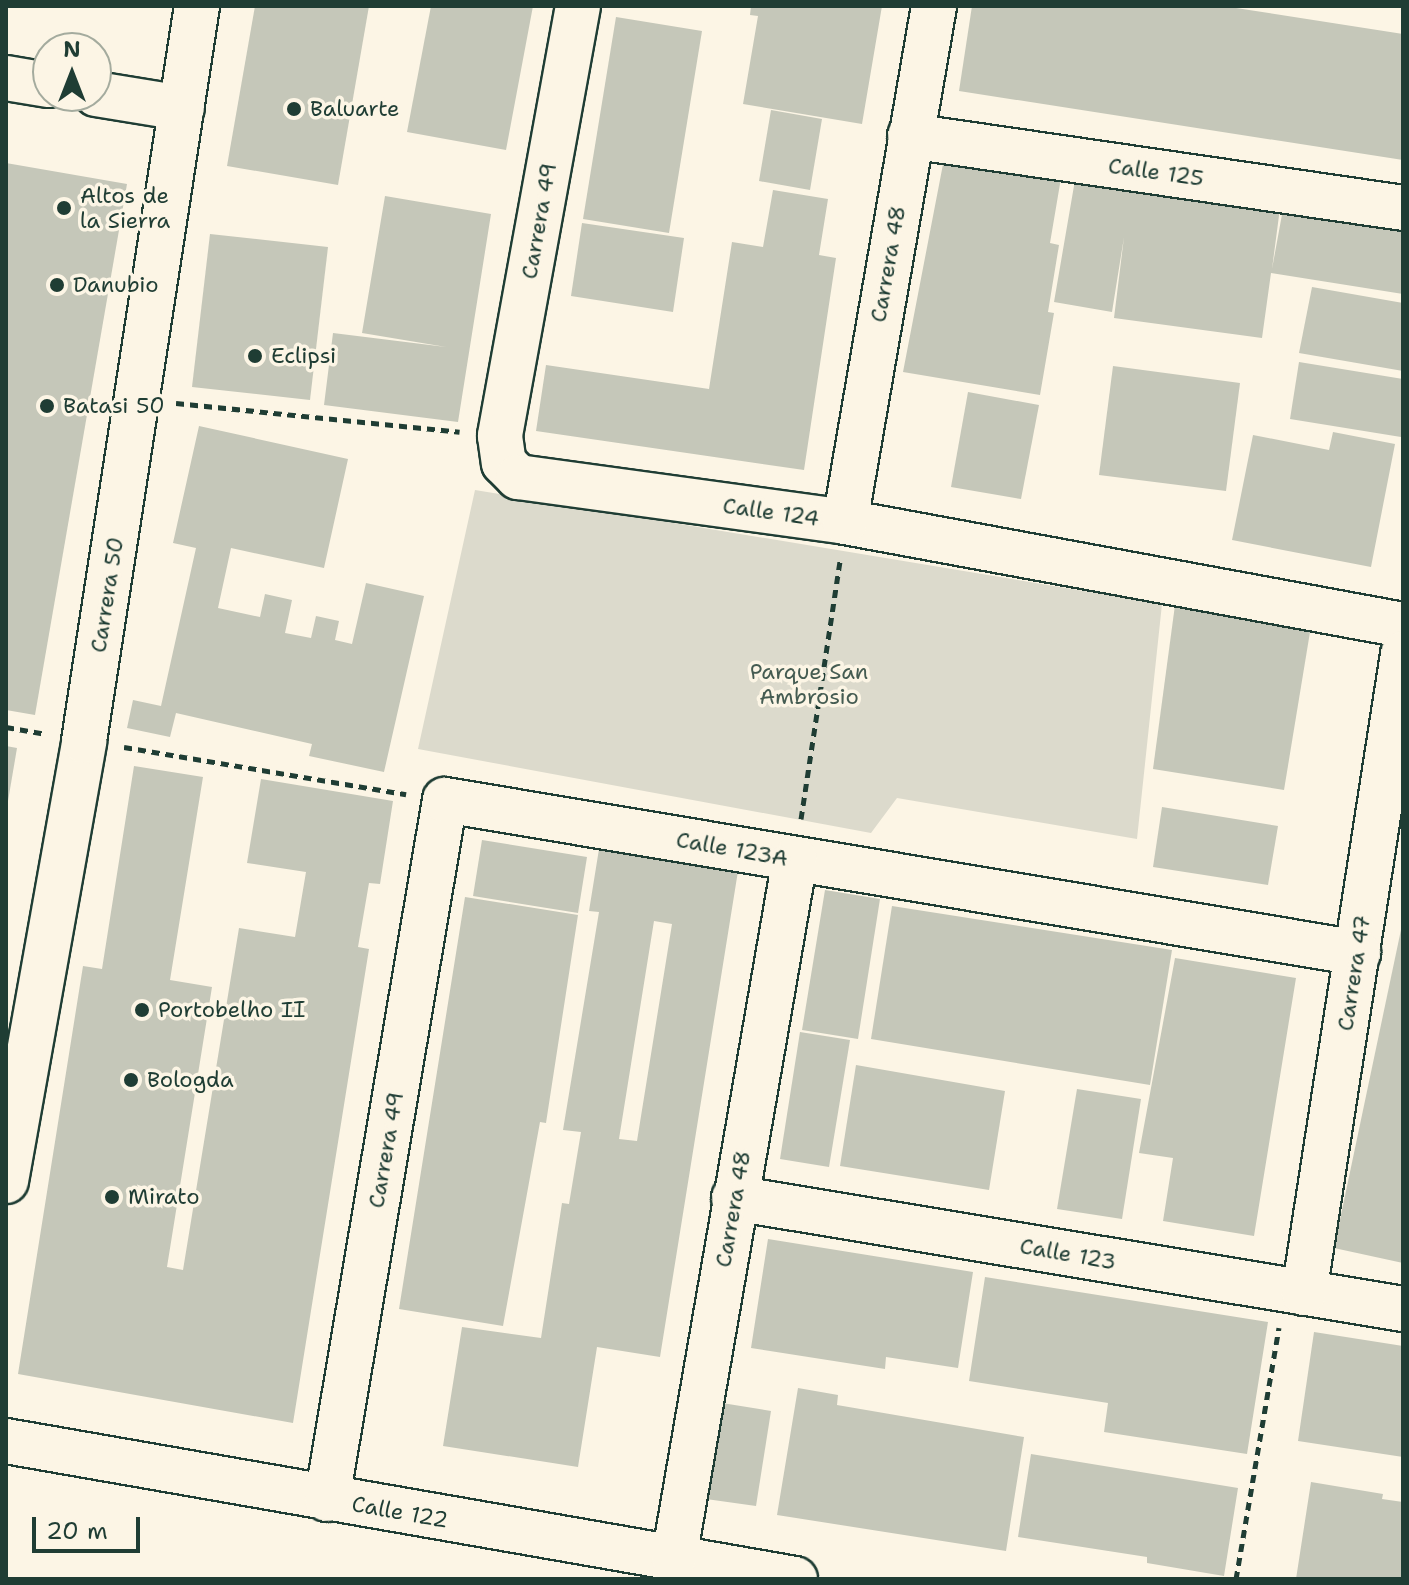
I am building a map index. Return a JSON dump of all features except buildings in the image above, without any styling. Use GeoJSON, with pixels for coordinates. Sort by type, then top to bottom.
{"type":"FeatureCollection","features":[{"type":"Feature","properties":{"kind":"street","name":"Carrera 50"},"geometry":{"type":"LineString","coordinates":[[6,1181],[84,741],[197,6]]}},
{"type":"Feature","properties":{"kind":"street","name":"Carrera 49"},"geometry":{"type":"LineString","coordinates":[[500,436],[578,6]]}},
{"type":"Feature","properties":{"kind":"street","name":"Carrera 48"},"geometry":{"type":"LineString","coordinates":[[845,522],[934,6]]}},
{"type":"Feature","properties":{"kind":"street"},"geometry":{"type":"LineString","coordinates":[[6,78],[32,82]]}},
{"type":"Feature","properties":{"kind":"street"},"geometry":{"type":"LineString","coordinates":[[112,97],[182,108]]}},
{"type":"Feature","properties":{"kind":"street","name":"Calle 125"},"geometry":{"type":"LineString","coordinates":[[910,136],[1403,208]]}},
{"type":"Feature","properties":{"kind":"street","name":"Calle 124"},"geometry":{"type":"LineString","coordinates":[[500,436],[504,463],[518,477],[845,522],[1403,625]]}},
{"type":"Feature","properties":{"kind":"street","name":"Carrera 47"},"geometry":{"type":"LineString","coordinates":[[1294,1291],[1358,953],[1403,654]]}},
{"type":"Feature","properties":{"kind":"street","name":"Carrera 49"},"geometry":{"type":"LineString","coordinates":[[327,1499],[445,800]]}},
{"type":"Feature","properties":{"kind":"street","name":"Calle 123A"},"geometry":{"type":"LineString","coordinates":[[445,800],[1358,953]]}},
{"type":"Feature","properties":{"kind":"street","name":"Carrera 48"},"geometry":{"type":"LineString","coordinates":[[674,1558],[795,859]]}},
{"type":"Feature","properties":{"kind":"street","name":"Calle 123"},"geometry":{"type":"LineString","coordinates":[[734,1198],[1403,1309]]}},
{"type":"Feature","properties":{"kind":"street","name":"Calle 122"},"geometry":{"type":"LineString","coordinates":[[6,1441],[795,1579]]}},
{"type":"Feature","properties":{"kind":"path"},"geometry":{"type":"LineString","coordinates":[[163,402],[500,436]]}},
{"type":"Feature","properties":{"kind":"path"},"geometry":{"type":"LineString","coordinates":[[795,859],[845,522]]}},
{"type":"Feature","properties":{"kind":"path"},"geometry":{"type":"LineString","coordinates":[[6,727],[54,735]]}},
{"type":"Feature","properties":{"kind":"path"},"geometry":{"type":"LineString","coordinates":[[107,744],[445,800]]}},
{"type":"Feature","properties":{"kind":"path"},"geometry":{"type":"LineString","coordinates":[[1236,1579],[1294,1291]]}},
{"type":"Feature","properties":{"kind":"green space","name":"Parque San Ambrosio"},"geometry":{"type":"Polygon","coordinates":[[[475,490],[1162,604],[1137,839],[897,798],[871,833],[418,749],[475,490]]]}},
{"type":"Feature","properties":{"kind":"place","name":"Baluarte"},"geometry":{"type":"Point","coordinates":[294,109]}},
{"type":"Feature","properties":{"kind":"place","name":"Altos de la Sierra"},"geometry":{"type":"Point","coordinates":[64,208]}},
{"type":"Feature","properties":{"kind":"place","name":"Danubio"},"geometry":{"type":"Point","coordinates":[57,285]}},
{"type":"Feature","properties":{"kind":"place","name":"Eclipsi"},"geometry":{"type":"Point","coordinates":[255,356]}},
{"type":"Feature","properties":{"kind":"place","name":"Batasi 50"},"geometry":{"type":"Point","coordinates":[47,406]}},
{"type":"Feature","properties":{"kind":"place","name":"Portobelho II"},"geometry":{"type":"Point","coordinates":[142,1010]}},
{"type":"Feature","properties":{"kind":"place","name":"Bologda"},"geometry":{"type":"Point","coordinates":[131,1080]}},
{"type":"Feature","properties":{"kind":"place","name":"Mirato"},"geometry":{"type":"Point","coordinates":[112,1197]}}]}
